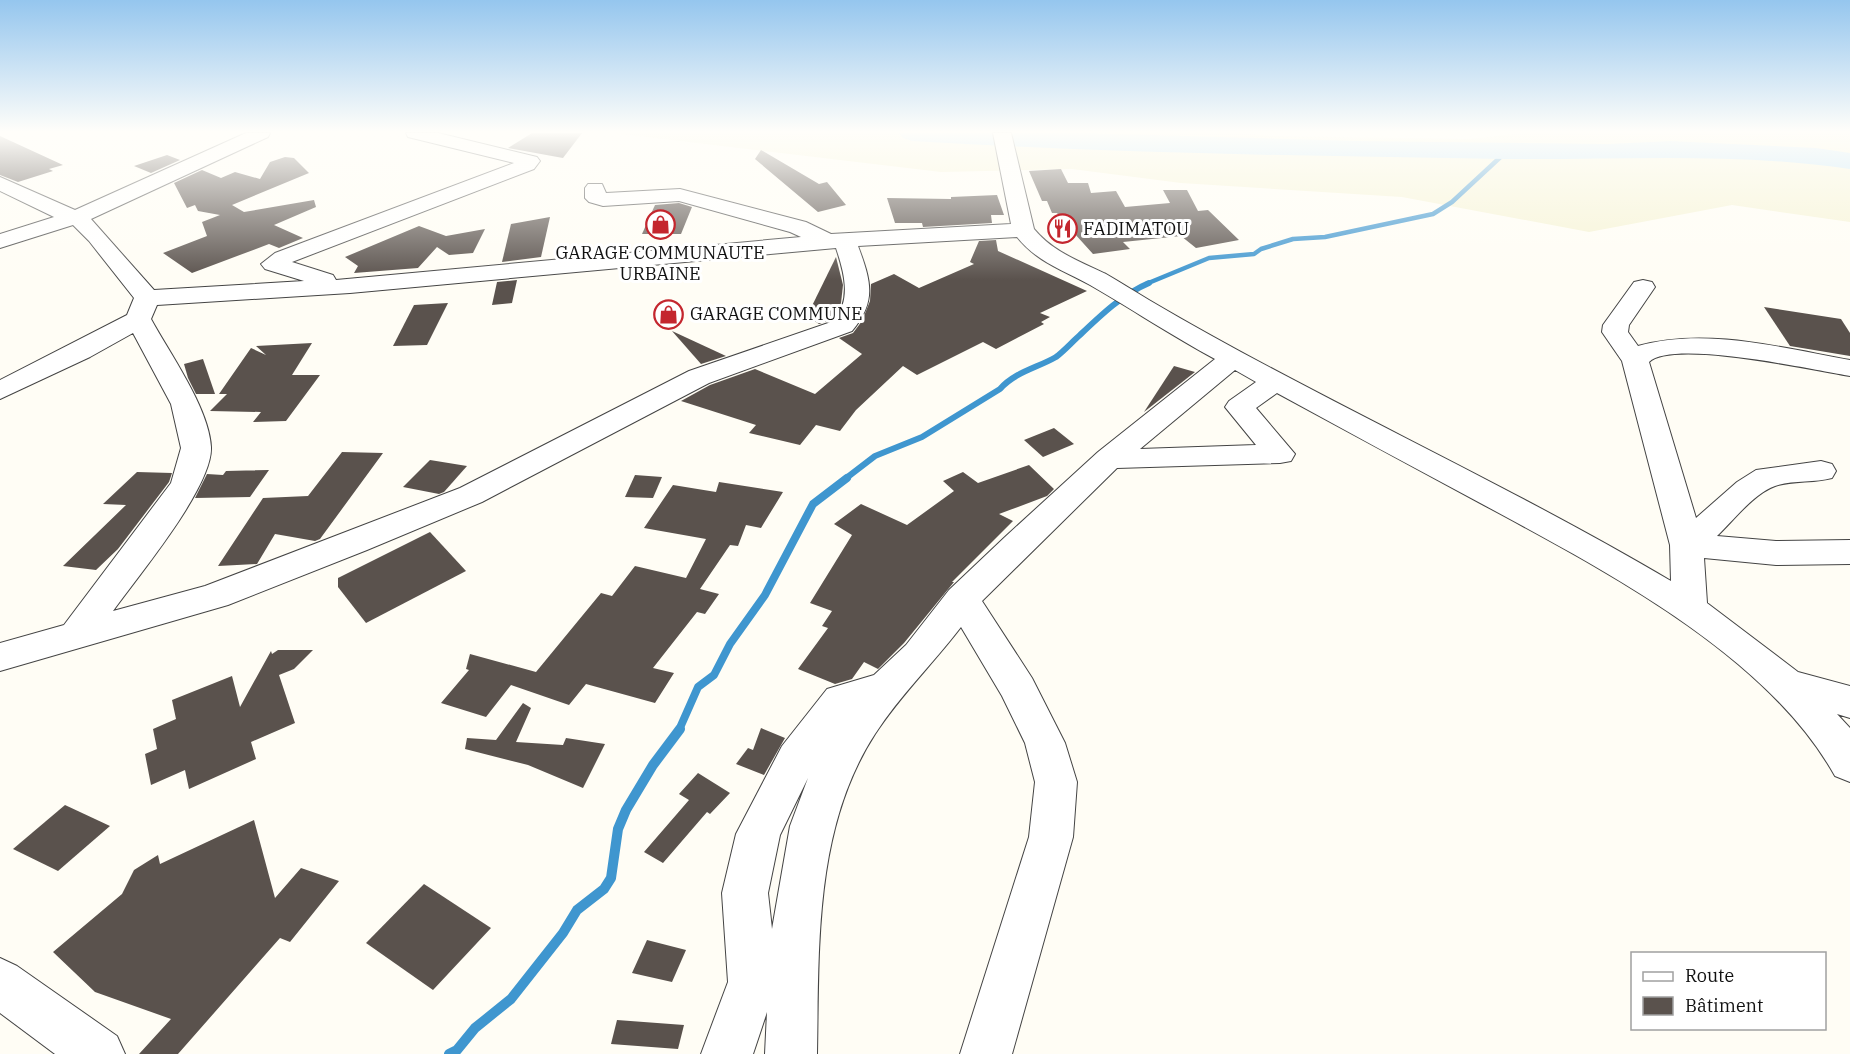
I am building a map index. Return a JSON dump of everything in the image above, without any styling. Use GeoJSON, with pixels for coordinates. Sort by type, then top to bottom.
{"type":"FeatureCollection","features":[{"type":"Feature","properties":{"kind":"street"},"geometry":{"type":"LineString","coordinates":[[0,241],[76,217],[153,182]]}},
{"type":"Feature","properties":{"kind":"street"},"geometry":{"type":"LineString","coordinates":[[350,286],[286,270],[273,264],[283,258],[482,182]]}},
{"type":"Feature","properties":{"kind":"street"},"geometry":{"type":"LineString","coordinates":[[1013,182],[1023,230],[1036,246],[1051,257],[1098,280],[1233,358],[1579,542],[1689,609],[1721,631],[1786,684],[1836,740],[1850,764]]}},
{"type":"Feature","properties":{"kind":"street"},"geometry":{"type":"LineString","coordinates":[[0,183],[53,210],[76,217],[105,245],[142,308],[185,404],[196,448],[186,485],[77,634]]}},
{"type":"Feature","properties":{"kind":"street"},"geometry":{"type":"LineString","coordinates":[[0,657],[214,596],[365,538],[471,495],[699,377],[843,326],[854,316],[858,282],[837,241],[699,198],[664,194],[603,200],[596,198],[595,188]]}},
{"type":"Feature","properties":{"kind":"street"},"geometry":{"type":"LineString","coordinates":[[0,392],[81,351],[142,308],[350,286],[837,241],[1023,230]]}},
{"type":"Feature","properties":{"kind":"street"},"geometry":{"type":"LineString","coordinates":[[1643,287],[1616,325],[1615,332],[1635,361],[1687,545],[1689,609]]}},
{"type":"Feature","properties":{"kind":"street"},"geometry":{"type":"LineString","coordinates":[[1635,361],[1644,352],[1663,347],[1699,345],[1850,368]]}},
{"type":"Feature","properties":{"kind":"street"},"geometry":{"type":"LineString","coordinates":[[791,1054],[796,922],[812,826],[831,772],[887,686],[919,655],[962,599],[1109,459],[1233,358]]}},
{"type":"Feature","properties":{"kind":"street"},"geometry":{"type":"LineString","coordinates":[[1109,459],[1280,454],[1239,407],[1277,380]]}},
{"type":"Feature","properties":{"kind":"street"},"geometry":{"type":"LineString","coordinates":[[1687,545],[1734,501],[1767,477],[1821,471]]}},
{"type":"Feature","properties":{"kind":"street"},"geometry":{"type":"LineString","coordinates":[[1687,545],[1776,553],[1850,552]]}},
{"type":"Feature","properties":{"kind":"street"},"geometry":{"type":"LineString","coordinates":[[1776,553],[1833,570],[1850,572]]}},
{"type":"Feature","properties":{"kind":"street"},"geometry":{"type":"LineString","coordinates":[[962,599],[1018,689],[1045,743],[1056,782],[1051,837],[987,1054]]}},
{"type":"Feature","properties":{"kind":"street"},"geometry":{"type":"LineString","coordinates":[[1786,684],[1850,702]]}},
{"type":"Feature","properties":{"kind":"street"},"geometry":{"type":"LineString","coordinates":[[727,1054],[753,982],[745,893],[758,834],[797,758],[841,700],[887,686]]}},
{"type":"Feature","properties":{"kind":"street"},"geometry":{"type":"LineString","coordinates":[[0,983],[99,1054]]}},
{"type":"Feature","properties":{"kind":"shaded area"},"geometry":{"type":"Polygon","coordinates":[[[1175,182],[1850,182],[1850,222],[1732,205],[1589,232],[1402,197],[1175,182]]]}},
{"type":"Feature","properties":{"kind":"building"},"geometry":{"type":"Polygon","coordinates":[[[287,182],[232,205],[244,212],[314,200],[316,207],[274,225],[303,238],[279,248],[269,244],[192,273],[163,253],[207,236],[202,222],[220,215],[198,211],[195,205],[187,208],[174,183],[287,182]]]}},
{"type":"Feature","properties":{"kind":"building"},"geometry":{"type":"Polygon","coordinates":[[[783,182],[819,184],[827,182],[846,205],[818,212],[783,182]]]}},
{"type":"Feature","properties":{"kind":"building"},"geometry":{"type":"Polygon","coordinates":[[[1034,182],[1088,183],[1091,193],[1116,191],[1125,207],[1170,203],[1163,190],[1187,190],[1198,211],[1208,210],[1239,240],[1196,248],[1181,236],[1123,242],[1130,249],[1093,254],[1074,233],[1070,233],[1057,213],[1052,213],[1047,201],[1042,201],[1034,182]]]}},
{"type":"Feature","properties":{"kind":"building"},"geometry":{"type":"Polygon","coordinates":[[[997,195],[1004,215],[991,215],[992,223],[923,227],[922,223],[895,223],[887,198],[951,199],[951,197],[997,195]]]}},
{"type":"Feature","properties":{"kind":"building"},"geometry":{"type":"Polygon","coordinates":[[[679,203],[692,207],[681,234],[642,234],[655,205],[679,203]]]}},
{"type":"Feature","properties":{"kind":"building"},"geometry":{"type":"Polygon","coordinates":[[[550,217],[541,257],[502,262],[511,224],[550,217]]]}},
{"type":"Feature","properties":{"kind":"building"},"geometry":{"type":"Polygon","coordinates":[[[419,226],[446,236],[485,229],[473,253],[449,255],[437,247],[418,268],[354,273],[358,266],[345,257],[419,226]]]}},
{"type":"Feature","properties":{"kind":"building"},"geometry":{"type":"Polygon","coordinates":[[[996,240],[998,251],[1087,291],[1040,313],[1050,317],[1041,322],[1044,324],[996,349],[983,342],[917,375],[903,366],[856,410],[840,431],[816,425],[800,445],[749,433],[756,425],[681,401],[710,385],[755,369],[815,394],[862,354],[839,338],[853,333],[862,321],[870,301],[871,284],[894,274],[919,288],[974,264],[970,262],[979,241],[996,240]]]}},
{"type":"Feature","properties":{"kind":"building"},"geometry":{"type":"Polygon","coordinates":[[[836,257],[843,285],[841,303],[833,319],[819,324],[807,316],[836,257]]]}},
{"type":"Feature","properties":{"kind":"building"},"geometry":{"type":"Polygon","coordinates":[[[517,280],[512,303],[492,305],[497,282],[517,280]]]}},
{"type":"Feature","properties":{"kind":"building"},"geometry":{"type":"Polygon","coordinates":[[[448,303],[427,345],[393,346],[414,305],[448,303]]]}},
{"type":"Feature","properties":{"kind":"building"},"geometry":{"type":"Polygon","coordinates":[[[1764,307],[1841,319],[1850,333],[1850,356],[1790,346],[1764,307]]]}},
{"type":"Feature","properties":{"kind":"building"},"geometry":{"type":"Polygon","coordinates":[[[672,331],[726,356],[701,364],[672,331]]]}},
{"type":"Feature","properties":{"kind":"building"},"geometry":{"type":"Polygon","coordinates":[[[312,343],[292,375],[320,375],[286,421],[253,422],[261,412],[210,411],[227,394],[219,394],[251,348],[266,355],[256,346],[312,343]]]}},
{"type":"Feature","properties":{"kind":"building"},"geometry":{"type":"Polygon","coordinates":[[[203,359],[215,394],[196,394],[188,378],[184,364],[203,359]]]}},
{"type":"Feature","properties":{"kind":"building"},"geometry":{"type":"Polygon","coordinates":[[[1174,366],[1195,372],[1144,412],[1174,366]]]}},
{"type":"Feature","properties":{"kind":"building"},"geometry":{"type":"Polygon","coordinates":[[[1054,428],[1074,444],[1043,457],[1024,440],[1054,428]]]}},
{"type":"Feature","properties":{"kind":"building"},"geometry":{"type":"Polygon","coordinates":[[[342,452],[383,453],[320,539],[315,541],[275,534],[257,564],[218,566],[263,498],[308,496],[342,452]]]}},
{"type":"Feature","properties":{"kind":"building"},"geometry":{"type":"Polygon","coordinates":[[[430,460],[467,466],[444,492],[439,494],[403,487],[430,460]]]}},
{"type":"Feature","properties":{"kind":"building"},"geometry":{"type":"Polygon","coordinates":[[[1029,465],[1054,489],[1047,496],[999,514],[1013,521],[952,582],[954,582],[904,643],[878,669],[864,662],[852,679],[835,684],[798,669],[828,628],[822,626],[832,611],[810,603],[852,535],[834,524],[861,504],[907,525],[954,491],[943,481],[963,472],[978,483],[1029,465]]]}},
{"type":"Feature","properties":{"kind":"building"},"geometry":{"type":"Polygon","coordinates":[[[269,470],[250,497],[195,498],[207,474],[223,475],[226,471],[269,470]]]}},
{"type":"Feature","properties":{"kind":"building"},"geometry":{"type":"Polygon","coordinates":[[[137,472],[172,473],[169,482],[118,549],[96,570],[63,566],[126,505],[103,504],[137,472]]]}},
{"type":"Feature","properties":{"kind":"building"},"geometry":{"type":"Polygon","coordinates":[[[635,475],[662,477],[653,498],[625,497],[635,475]]]}},
{"type":"Feature","properties":{"kind":"building"},"geometry":{"type":"Polygon","coordinates":[[[719,482],[783,492],[761,528],[746,525],[738,546],[730,545],[700,589],[719,594],[705,614],[697,612],[653,668],[674,673],[655,703],[586,684],[569,705],[511,685],[486,717],[441,703],[469,670],[466,669],[470,654],[536,672],[601,593],[612,596],[635,566],[686,578],[706,539],[644,528],[673,485],[716,492],[719,482]]]}},
{"type":"Feature","properties":{"kind":"building"},"geometry":{"type":"Polygon","coordinates":[[[430,532],[466,571],[366,623],[338,587],[338,578],[430,532]]]}},
{"type":"Feature","properties":{"kind":"building"},"geometry":{"type":"Polygon","coordinates":[[[278,650],[313,650],[294,669],[279,675],[295,723],[251,742],[256,759],[189,789],[185,770],[151,785],[145,754],[157,749],[153,729],[176,719],[172,700],[232,676],[240,707],[271,651],[272,654],[278,650]]]}},
{"type":"Feature","properties":{"kind":"building"},"geometry":{"type":"Polygon","coordinates":[[[523,703],[531,708],[516,742],[563,745],[566,738],[605,744],[583,788],[528,765],[465,749],[467,738],[496,740],[523,703]]]}},
{"type":"Feature","properties":{"kind":"building"},"geometry":{"type":"Polygon","coordinates":[[[761,728],[785,738],[764,775],[736,764],[748,748],[753,750],[761,728]]]}},
{"type":"Feature","properties":{"kind":"building"},"geometry":{"type":"Polygon","coordinates":[[[698,773],[730,793],[710,814],[707,812],[663,863],[644,852],[689,800],[679,794],[698,773]]]}},
{"type":"Feature","properties":{"kind":"building"},"geometry":{"type":"Polygon","coordinates":[[[65,805],[110,826],[58,871],[13,849],[65,805]]]}},
{"type":"Feature","properties":{"kind":"building"},"geometry":{"type":"Polygon","coordinates":[[[254,820],[275,898],[301,868],[339,881],[290,942],[280,938],[178,1054],[139,1054],[171,1019],[95,992],[53,952],[122,894],[134,870],[158,855],[160,864],[254,820]]]}},
{"type":"Feature","properties":{"kind":"building"},"geometry":{"type":"Polygon","coordinates":[[[424,884],[491,928],[433,990],[366,943],[424,884]]]}},
{"type":"Feature","properties":{"kind":"building"},"geometry":{"type":"Polygon","coordinates":[[[647,940],[686,950],[672,982],[632,973],[647,940]]]}},
{"type":"Feature","properties":{"kind":"building"},"geometry":{"type":"Polygon","coordinates":[[[617,1020],[684,1025],[678,1049],[611,1044],[617,1020]]]}},
{"type":"Feature","properties":{"kind":"waterway"},"geometry":{"type":"LineString","coordinates":[[1146,284],[1209,258],[1254,254],[1261,249],[1293,239],[1325,237],[1433,214],[1452,202],[1473,182]]}},
{"type":"Feature","properties":{"kind":"waterway"},"geometry":{"type":"LineString","coordinates":[[845,479],[875,456],[922,437],[1000,389],[1012,378],[1056,357],[1113,306],[1130,293],[1149,283]]}},
{"type":"Feature","properties":{"kind":"waterway"},"geometry":{"type":"LineString","coordinates":[[679,730],[698,687],[714,675],[730,644],[765,595],[813,504],[847,478]]}},
{"type":"Feature","properties":{"kind":"waterway"},"geometry":{"type":"LineString","coordinates":[[449,1054],[457,1050],[475,1028],[511,999],[563,933],[577,910],[604,889],[611,878],[618,829],[626,810],[653,765],[680,729]]}},
{"type":"Feature","properties":{"kind":"place","name":"GARAGE COMMUNAUTE URBAINE"},"geometry":{"type":"Point","coordinates":[660,224]}},
{"type":"Feature","properties":{"kind":"place","name":"FADIMATOU"},"geometry":{"type":"Point","coordinates":[1062,229]}},
{"type":"Feature","properties":{"kind":"place","name":"GARAGE COMMUNE"},"geometry":{"type":"Point","coordinates":[669,314]}}]}
